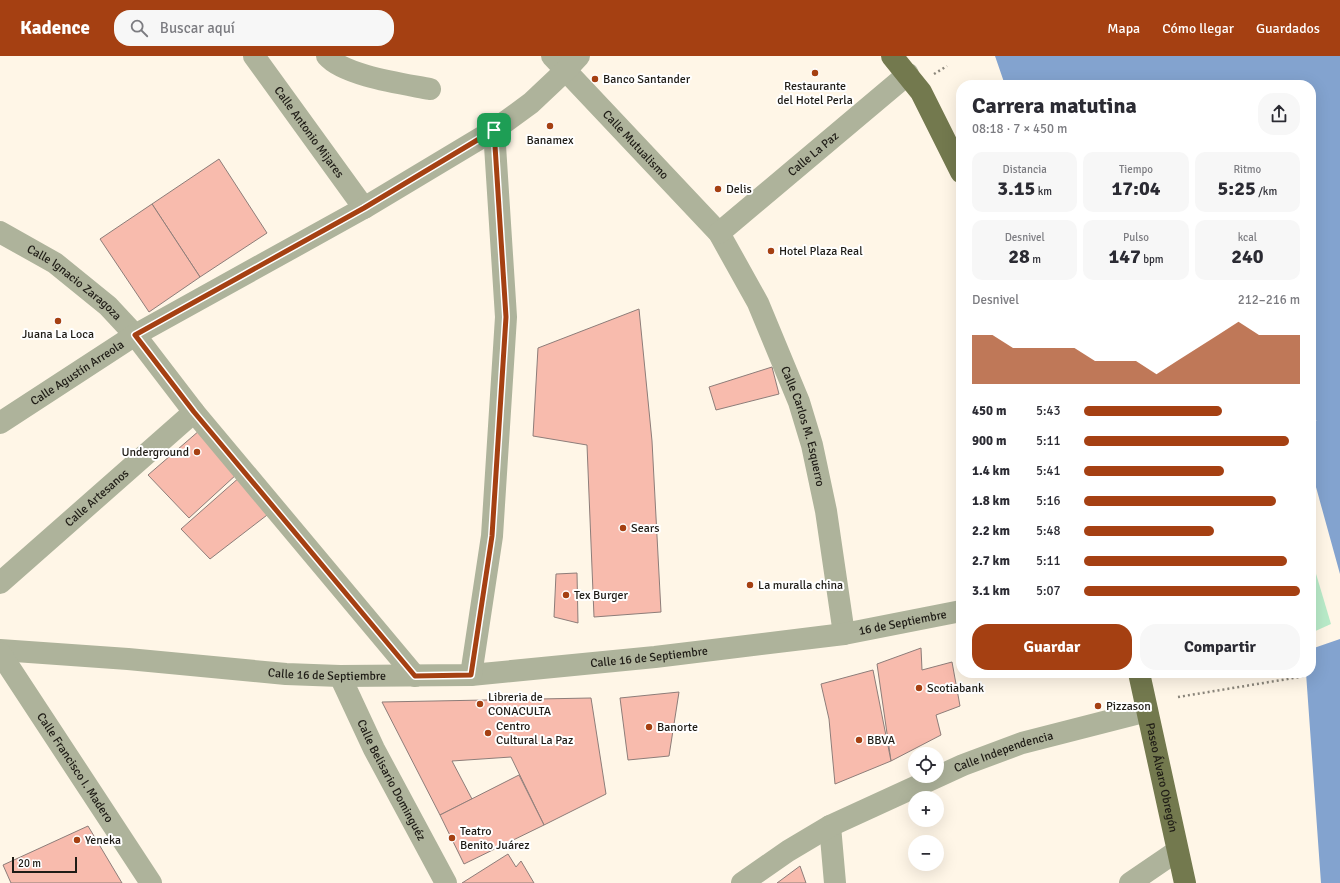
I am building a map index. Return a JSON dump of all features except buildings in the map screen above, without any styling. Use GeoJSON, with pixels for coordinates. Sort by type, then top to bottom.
{"type":"FeatureCollection","features":[{"type":"Feature","properties":{"kind":"main road"},"geometry":{"type":"LineString","coordinates":[[892,56],[922,92],[956,162]]}},
{"type":"Feature","properties":{"kind":"main road","name":"Paseo Álvaro Obregón"},"geometry":{"type":"LineString","coordinates":[[1140,678],[1184,883]]}},
{"type":"Feature","properties":{"kind":"street","name":"Calle Antonio Mijares"},"geometry":{"type":"LineString","coordinates":[[254,56],[364,208]]}},
{"type":"Feature","properties":{"kind":"street"},"geometry":{"type":"LineString","coordinates":[[328,56],[330,59],[355,72],[387,81],[430,89]]}},
{"type":"Feature","properties":{"kind":"street","name":"Calle Agustín Arreola"},"geometry":{"type":"LineString","coordinates":[[0,423],[135,335],[364,208],[494,130],[531,103],[566,61]]}},
{"type":"Feature","properties":{"kind":"street","name":"Calle Mutualismo"},"geometry":{"type":"LineString","coordinates":[[566,61],[648,160],[719,233]]}},
{"type":"Feature","properties":{"kind":"street","name":"Calle La Paz"},"geometry":{"type":"LineString","coordinates":[[719,233],[908,74]]}},
{"type":"Feature","properties":{"kind":"street"},"geometry":{"type":"LineString","coordinates":[[471,675],[492,536],[506,317],[494,130]]}},
{"type":"Feature","properties":{"kind":"street","name":"Calle Ignacio Zaragoza"},"geometry":{"type":"LineString","coordinates":[[0,232],[55,263],[78,280],[108,306],[135,335],[194,412],[415,676]]}},
{"type":"Feature","properties":{"kind":"street","name":"Calle Carlos M. Esquerro"},"geometry":{"type":"LineString","coordinates":[[719,233],[758,303],[799,402],[812,445],[826,511],[844,634]]}},
{"type":"Feature","properties":{"kind":"street","name":"Calle Artesanos"},"geometry":{"type":"LineString","coordinates":[[0,583],[194,412]]}},
{"type":"Feature","properties":{"kind":"street","name":"16 de Septiembre"},"geometry":{"type":"LineString","coordinates":[[844,634],[956,612]]}},
{"type":"Feature","properties":{"kind":"street","name":"Calle 16 de Septiembre"},"geometry":{"type":"LineString","coordinates":[[0,651],[128,660],[286,674],[340,676],[471,675],[647,658],[844,634]]}},
{"type":"Feature","properties":{"kind":"street","name":"Calle Francisco I. Madero"},"geometry":{"type":"LineString","coordinates":[[0,651],[150,883]]}},
{"type":"Feature","properties":{"kind":"street","name":"Calle Belisario Dominguéz"},"geometry":{"type":"LineString","coordinates":[[340,676],[374,749],[446,883]]}},
{"type":"Feature","properties":{"kind":"street","name":"Calle Independencia"},"geometry":{"type":"LineString","coordinates":[[742,883],[788,851],[830,826],[963,765],[1022,743],[1147,711]]}},
{"type":"Feature","properties":{"kind":"street"},"geometry":{"type":"LineString","coordinates":[[830,826],[835,883]]}},
{"type":"Feature","properties":{"kind":"street"},"geometry":{"type":"LineString","coordinates":[[1130,883],[1177,851]]}},
{"type":"Feature","properties":{"kind":"path"},"geometry":{"type":"LineString","coordinates":[[1178,697],[1294,678]]}},
{"type":"Feature","properties":{"kind":"green space"},"geometry":{"type":"Polygon","coordinates":[[[1316,574],[1331,624],[1316,631],[1316,574]]]}},
{"type":"Feature","properties":{"kind":"water"},"geometry":{"type":"Polygon","coordinates":[[[995,56],[1340,56],[1340,574],[1316,487],[1316,80],[1003,80],[995,56]]]}},
{"type":"Feature","properties":{"kind":"water"},"geometry":{"type":"Polygon","coordinates":[[[1340,639],[1340,883],[1321,883],[1306,678],[1316,678],[1316,647],[1340,639]]]}},
{"type":"Feature","properties":{"kind":"place","name":"Restaurante del Hotel Perla"},"geometry":{"type":"Point","coordinates":[815,73]}},
{"type":"Feature","properties":{"kind":"place","name":"Banco Santander"},"geometry":{"type":"Point","coordinates":[595,79]}},
{"type":"Feature","properties":{"kind":"place","name":"Banamex"},"geometry":{"type":"Point","coordinates":[550,126]}},
{"type":"Feature","properties":{"kind":"place","name":"Delis"},"geometry":{"type":"Point","coordinates":[718,189]}},
{"type":"Feature","properties":{"kind":"place","name":"Hotel Plaza Real"},"geometry":{"type":"Point","coordinates":[771,251]}},
{"type":"Feature","properties":{"kind":"place","name":"Juana La Loca"},"geometry":{"type":"Point","coordinates":[58,321]}},
{"type":"Feature","properties":{"kind":"place","name":"Underground"},"geometry":{"type":"Point","coordinates":[197,452]}},
{"type":"Feature","properties":{"kind":"place","name":"Sears"},"geometry":{"type":"Point","coordinates":[623,528]}},
{"type":"Feature","properties":{"kind":"place","name":"La muralla china"},"geometry":{"type":"Point","coordinates":[750,585]}},
{"type":"Feature","properties":{"kind":"place","name":"Tex Burger"},"geometry":{"type":"Point","coordinates":[566,595]}},
{"type":"Feature","properties":{"kind":"place","name":"Scotiabank"},"geometry":{"type":"Point","coordinates":[919,688]}},
{"type":"Feature","properties":{"kind":"place","name":"Libreria de CONACULTA"},"geometry":{"type":"Point","coordinates":[480,704]}},
{"type":"Feature","properties":{"kind":"place","name":"Pizzason"},"geometry":{"type":"Point","coordinates":[1098,706]}},
{"type":"Feature","properties":{"kind":"place","name":"Banorte"},"geometry":{"type":"Point","coordinates":[649,727]}},
{"type":"Feature","properties":{"kind":"place","name":"Centro Cultural La Paz"},"geometry":{"type":"Point","coordinates":[488,733]}},
{"type":"Feature","properties":{"kind":"place","name":"BBVA"},"geometry":{"type":"Point","coordinates":[859,740]}},
{"type":"Feature","properties":{"kind":"place","name":"Teatro Benito Juárez"},"geometry":{"type":"Point","coordinates":[452,838]}},
{"type":"Feature","properties":{"kind":"place","name":"Yeneka"},"geometry":{"type":"Point","coordinates":[77,840]}},
{"type":"Feature","properties":{"kind":"route"},"geometry":{"type":"LineString","coordinates":[[494,130],[506,317],[492,536],[471,675],[415,676],[194,412],[135,335],[364,208],[494,130]]}}]}
